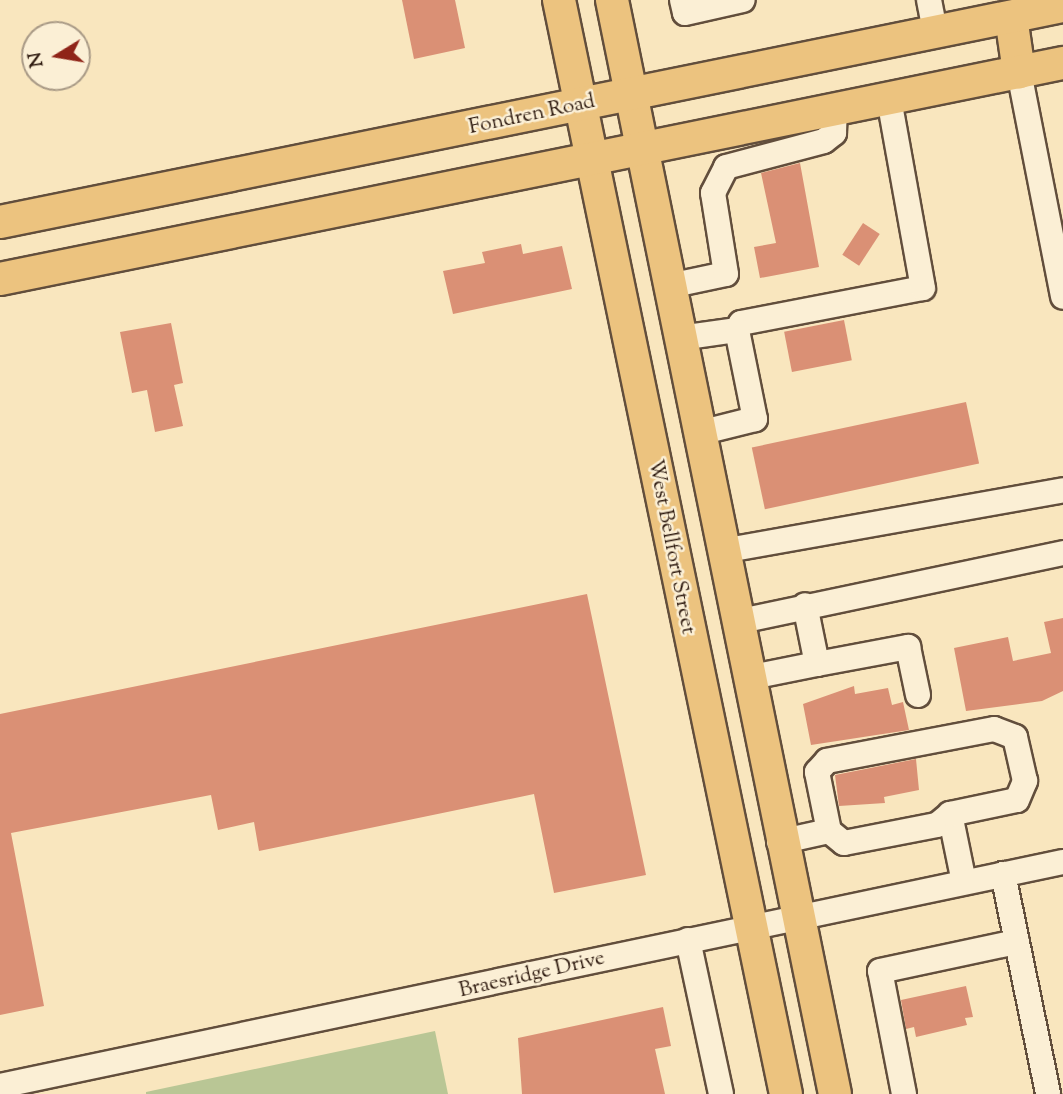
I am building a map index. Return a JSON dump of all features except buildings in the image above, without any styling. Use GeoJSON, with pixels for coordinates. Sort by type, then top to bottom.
{"type":"FeatureCollection","features":[{"type":"Feature","properties":{"kind":"main road","name":"West Bellfort Street"},"geometry":{"type":"LineString","coordinates":[[559,0],[748,927],[786,1094]]}},
{"type":"Feature","properties":{"kind":"main road"},"geometry":{"type":"LineString","coordinates":[[612,0],[794,917],[835,1094]]}},
{"type":"Feature","properties":{"kind":"main road","name":"Fondren Road"},"geometry":{"type":"LineString","coordinates":[[0,222],[203,185],[935,32],[1009,8],[1063,6]]}},
{"type":"Feature","properties":{"kind":"main road"},"geometry":{"type":"LineString","coordinates":[[1009,8],[1019,72]]}},
{"type":"Feature","properties":{"kind":"main road"},"geometry":{"type":"LineString","coordinates":[[0,279],[1063,63]]}},
{"type":"Feature","properties":{"kind":"main road"},"geometry":{"type":"LineString","coordinates":[[203,185],[214,237]]}},
{"type":"Feature","properties":{"kind":"main road"},"geometry":{"type":"LineString","coordinates":[[673,558],[722,551]]}},
{"type":"Feature","properties":{"kind":"street"},"geometry":{"type":"LineString","coordinates":[[682,0],[685,13],[743,0]]}},
{"type":"Feature","properties":{"kind":"street"},"geometry":{"type":"LineString","coordinates":[[929,0],[935,32]]}},
{"type":"Feature","properties":{"kind":"street"},"geometry":{"type":"LineString","coordinates":[[1019,72],[1063,297]]}},
{"type":"Feature","properties":{"kind":"street"},"geometry":{"type":"LineString","coordinates":[[699,433],[755,419],[737,330],[741,323],[923,288],[889,99]]}},
{"type":"Feature","properties":{"kind":"street"},"geometry":{"type":"LineString","coordinates":[[726,167],[824,141],[834,133],[835,109]]}},
{"type":"Feature","properties":{"kind":"street"},"geometry":{"type":"LineString","coordinates":[[669,286],[726,274],[713,193],[726,167],[715,133]]}},
{"type":"Feature","properties":{"kind":"street"},"geometry":{"type":"LineString","coordinates":[[680,338],[737,330]]}},
{"type":"Feature","properties":{"kind":"street"},"geometry":{"type":"LineString","coordinates":[[722,551],[1063,490]]}},
{"type":"Feature","properties":{"kind":"street"},"geometry":{"type":"LineString","coordinates":[[736,622],[805,605],[1063,553]]}},
{"type":"Feature","properties":{"kind":"street"},"geometry":{"type":"LineString","coordinates":[[805,605],[817,664]]}},
{"type":"Feature","properties":{"kind":"street"},"geometry":{"type":"LineString","coordinates":[[747,678],[908,647],[918,695]]}},
{"type":"Feature","properties":{"kind":"street"},"geometry":{"type":"LineString","coordinates":[[994,729],[1015,737],[1025,780],[1017,800],[950,814],[937,825],[844,843],[829,831],[817,772],[827,761],[994,729]]}},
{"type":"Feature","properties":{"kind":"street"},"geometry":{"type":"LineString","coordinates":[[950,814],[964,882]]}},
{"type":"Feature","properties":{"kind":"street"},"geometry":{"type":"LineString","coordinates":[[779,842],[829,831]]}},
{"type":"Feature","properties":{"kind":"street","name":"Braesridge Drive"},"geometry":{"type":"LineString","coordinates":[[0,1086],[75,1082],[688,940],[1063,862]]}},
{"type":"Feature","properties":{"kind":"street"},"geometry":{"type":"LineString","coordinates":[[1003,874],[1048,1094]]}},
{"type":"Feature","properties":{"kind":"street"},"geometry":{"type":"LineString","coordinates":[[688,940],[721,1094]]}},
{"type":"Feature","properties":{"kind":"street"},"geometry":{"type":"LineString","coordinates":[[904,1094],[880,971],[1017,942]]}},
{"type":"Feature","properties":{"kind":"green space"},"geometry":{"type":"Polygon","coordinates":[[[435,1031],[448,1094],[146,1094],[146,1092],[435,1031]]]}}]}
